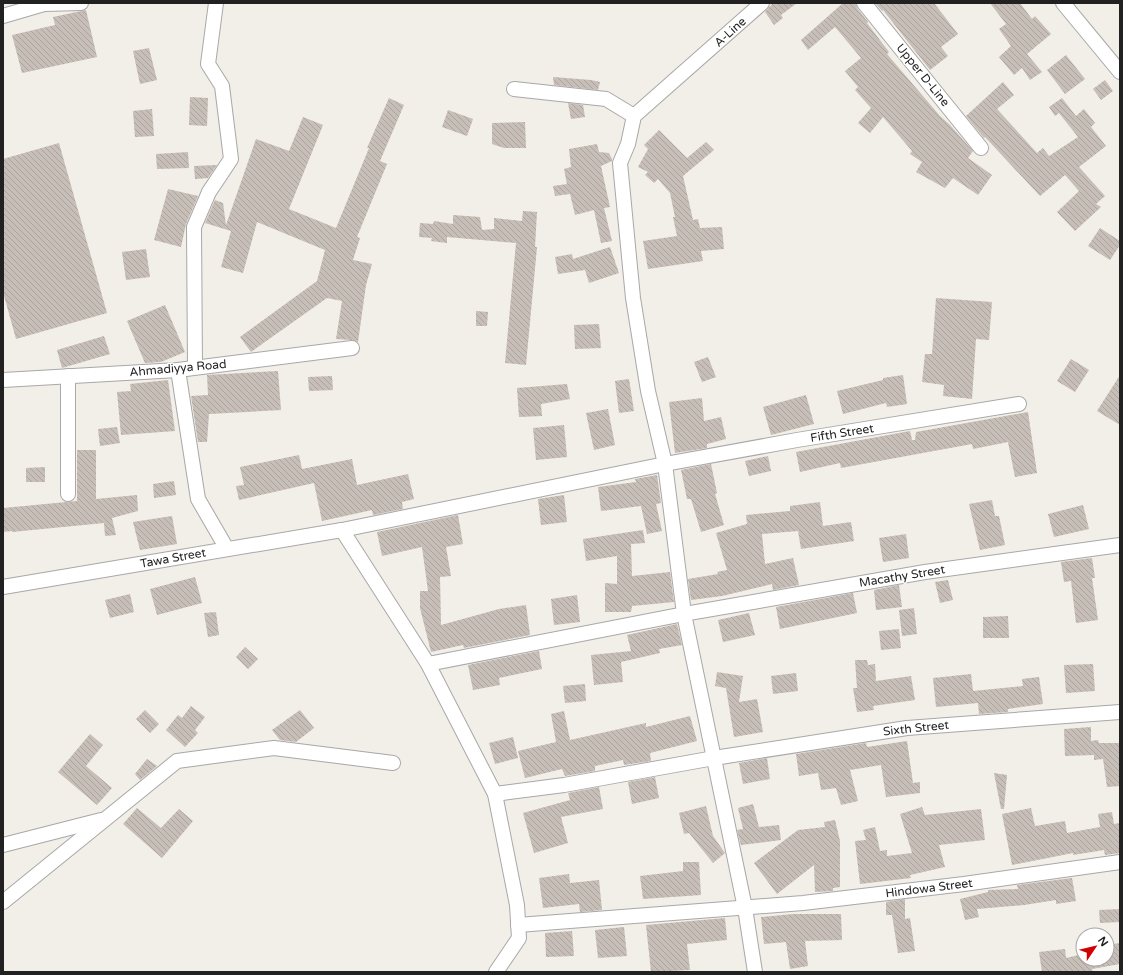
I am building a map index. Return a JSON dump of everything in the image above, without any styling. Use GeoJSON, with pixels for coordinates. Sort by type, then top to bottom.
{"type":"FeatureCollection","features":[{"type":"Feature","properties":{"kind":"street"},"geometry":{"type":"LineString","coordinates":[[3,16],[44,4],[81,3]]}},
{"type":"Feature","properties":{"kind":"street"},"geometry":{"type":"LineString","coordinates":[[195,367],[194,227],[209,192],[231,159],[222,86],[208,64],[216,3]]}},
{"type":"Feature","properties":{"kind":"street","name":"A-Line"},"geometry":{"type":"LineString","coordinates":[[634,116],[762,3]]}},
{"type":"Feature","properties":{"kind":"street","name":"Upper D-Line"},"geometry":{"type":"LineString","coordinates":[[864,3],[981,148]]}},
{"type":"Feature","properties":{"kind":"street"},"geometry":{"type":"LineString","coordinates":[[1063,3],[1120,72]]}},
{"type":"Feature","properties":{"kind":"street"},"geometry":{"type":"LineString","coordinates":[[514,89],[606,99],[634,116],[628,144],[620,163],[633,298],[648,391],[665,464],[684,614],[714,758],[741,908],[755,972]]}},
{"type":"Feature","properties":{"kind":"street","name":"Ahmadiyya Road"},"geometry":{"type":"LineString","coordinates":[[3,380],[178,370],[352,348]]}},
{"type":"Feature","properties":{"kind":"street"},"geometry":{"type":"LineString","coordinates":[[178,370],[198,499],[227,549]]}},
{"type":"Feature","properties":{"kind":"street"},"geometry":{"type":"LineString","coordinates":[[68,376],[68,494]]}},
{"type":"Feature","properties":{"kind":"street","name":"Fifth Street"},"geometry":{"type":"LineString","coordinates":[[342,530],[665,464],[797,440],[1019,404]]}},
{"type":"Feature","properties":{"kind":"street"},"geometry":{"type":"LineString","coordinates":[[342,530],[428,664],[495,794],[517,905],[519,938],[496,972]]}},
{"type":"Feature","properties":{"kind":"street","name":"Tawa Street"},"geometry":{"type":"LineString","coordinates":[[3,587],[342,530]]}},
{"type":"Feature","properties":{"kind":"street","name":"Macathy Street"},"geometry":{"type":"LineString","coordinates":[[428,664],[684,614],[925,572],[1120,545]]}},
{"type":"Feature","properties":{"kind":"street","name":"Sixth Street"},"geometry":{"type":"LineString","coordinates":[[495,794],[564,785],[714,758],[907,728],[1120,712]]}},
{"type":"Feature","properties":{"kind":"street"},"geometry":{"type":"LineString","coordinates":[[3,902],[177,761],[274,748],[393,762]]}},
{"type":"Feature","properties":{"kind":"street"},"geometry":{"type":"LineString","coordinates":[[3,845],[106,818]]}},
{"type":"Feature","properties":{"kind":"street","name":"Hindowa Street"},"geometry":{"type":"LineString","coordinates":[[518,925],[741,908],[964,884],[1120,862]]}},
{"type":"Feature","properties":{"kind":"building"},"geometry":{"type":"Polygon","coordinates":[[[773,3],[797,3],[781,15],[783,18],[774,25],[765,12],[773,3]]]}},
{"type":"Feature","properties":{"kind":"building"},"geometry":{"type":"Polygon","coordinates":[[[843,3],[856,3],[857,8],[868,22],[867,23],[889,52],[887,54],[940,116],[973,151],[968,158],[992,175],[978,195],[953,178],[945,188],[916,172],[922,162],[910,154],[912,151],[883,117],[870,133],[858,123],[871,108],[855,90],[858,87],[845,71],[861,58],[835,27],[808,50],[801,40],[843,3]]]}},
{"type":"Feature","properties":{"kind":"building"},"geometry":{"type":"Polygon","coordinates":[[[875,3],[934,3],[958,34],[941,47],[948,56],[930,70],[883,10],[882,11],[875,3]]]}},
{"type":"Feature","properties":{"kind":"building"},"geometry":{"type":"Polygon","coordinates":[[[990,3],[1020,3],[1032,19],[1035,16],[1051,34],[1027,54],[1042,72],[1030,80],[1022,68],[1014,75],[999,57],[1011,46],[999,29],[1006,24],[990,3]]]}},
{"type":"Feature","properties":{"kind":"building"},"geometry":{"type":"Polygon","coordinates":[[[86,10],[97,57],[22,73],[12,35],[55,25],[53,17],[86,10]]]}},
{"type":"Feature","properties":{"kind":"building"},"geometry":{"type":"Polygon","coordinates":[[[149,48],[157,80],[140,84],[133,51],[149,48]]]}},
{"type":"Feature","properties":{"kind":"building"},"geometry":{"type":"Polygon","coordinates":[[[1066,55],[1085,79],[1065,94],[1047,70],[1066,55]]]}},
{"type":"Feature","properties":{"kind":"building"},"geometry":{"type":"Polygon","coordinates":[[[553,77],[600,82],[598,90],[554,85],[553,77]]]}},
{"type":"Feature","properties":{"kind":"building"},"geometry":{"type":"Polygon","coordinates":[[[1105,80],[1113,91],[1101,100],[1093,89],[1105,80]]]}},
{"type":"Feature","properties":{"kind":"building"},"geometry":{"type":"Polygon","coordinates":[[[1003,82],[1014,95],[997,109],[1037,153],[1043,148],[1049,156],[1078,137],[1059,113],[1055,116],[1049,107],[1062,98],[1076,116],[1084,109],[1095,123],[1091,127],[1106,146],[1079,167],[1105,196],[1096,204],[1101,207],[1075,231],[1057,212],[1079,191],[1065,175],[1040,196],[985,137],[984,138],[966,116],[1003,82]]]}},
{"type":"Feature","properties":{"kind":"building"},"geometry":{"type":"Polygon","coordinates":[[[190,97],[208,98],[207,126],[189,125],[190,97]]]}},
{"type":"Feature","properties":{"kind":"building"},"geometry":{"type":"Polygon","coordinates":[[[389,98],[404,105],[380,161],[387,164],[357,237],[360,238],[353,260],[372,264],[366,285],[358,342],[336,339],[342,301],[327,298],[251,352],[240,337],[317,281],[325,250],[257,222],[243,273],[221,267],[231,231],[205,223],[215,200],[223,203],[226,225],[256,139],[289,151],[303,117],[323,125],[289,209],[336,228],[369,148],[367,148],[389,98]]]}},
{"type":"Feature","properties":{"kind":"building"},"geometry":{"type":"Polygon","coordinates":[[[568,103],[583,105],[585,117],[571,119],[568,103]]]}},
{"type":"Feature","properties":{"kind":"building"},"geometry":{"type":"Polygon","coordinates":[[[152,109],[154,136],[135,137],[133,111],[152,109]]]}},
{"type":"Feature","properties":{"kind":"building"},"geometry":{"type":"Polygon","coordinates":[[[448,110],[473,119],[467,136],[442,127],[448,110]]]}},
{"type":"Feature","properties":{"kind":"building"},"geometry":{"type":"Polygon","coordinates":[[[525,122],[526,148],[504,148],[492,144],[492,123],[525,122]]]}},
{"type":"Feature","properties":{"kind":"building"},"geometry":{"type":"Polygon","coordinates":[[[659,130],[687,158],[706,142],[714,150],[683,176],[693,220],[698,219],[700,228],[722,227],[724,249],[701,251],[703,261],[648,269],[643,241],[677,236],[670,193],[658,179],[654,183],[645,175],[648,172],[638,167],[648,149],[644,145],[659,130]]]}},
{"type":"Feature","properties":{"kind":"building"},"geometry":{"type":"Polygon","coordinates":[[[59,143],[107,313],[16,339],[3,292],[3,159],[59,143]]]}},
{"type":"Feature","properties":{"kind":"building"},"geometry":{"type":"Polygon","coordinates":[[[597,144],[599,152],[609,153],[612,159],[612,161],[601,166],[610,207],[604,208],[612,241],[601,243],[594,210],[575,215],[570,194],[555,196],[553,186],[567,184],[564,169],[571,167],[569,149],[597,144]]]}},
{"type":"Feature","properties":{"kind":"building"},"geometry":{"type":"Polygon","coordinates":[[[188,152],[189,168],[157,169],[156,154],[188,152]]]}},
{"type":"Feature","properties":{"kind":"building"},"geometry":{"type":"Polygon","coordinates":[[[217,165],[208,178],[195,179],[194,166],[217,165]]]}},
{"type":"Feature","properties":{"kind":"building"},"geometry":{"type":"Polygon","coordinates":[[[168,189],[198,196],[186,224],[181,247],[154,240],[168,189]]]}},
{"type":"Feature","properties":{"kind":"building"},"geometry":{"type":"Polygon","coordinates":[[[523,211],[537,212],[535,247],[537,247],[526,365],[505,363],[516,243],[447,237],[447,243],[431,241],[432,238],[419,237],[420,223],[433,224],[434,221],[453,224],[453,215],[480,217],[482,230],[494,229],[494,218],[522,221],[523,211]]]}},
{"type":"Feature","properties":{"kind":"building"},"geometry":{"type":"Polygon","coordinates":[[[1100,228],[1120,241],[1120,245],[1110,260],[1088,246],[1100,228]]]}},
{"type":"Feature","properties":{"kind":"building"},"geometry":{"type":"Polygon","coordinates":[[[610,247],[619,273],[589,283],[585,270],[558,274],[555,257],[572,254],[573,259],[610,247]]]}},
{"type":"Feature","properties":{"kind":"building"},"geometry":{"type":"Polygon","coordinates":[[[146,249],[150,277],[126,280],[122,252],[146,249]]]}},
{"type":"Feature","properties":{"kind":"building"},"geometry":{"type":"Polygon","coordinates":[[[936,298],[992,302],[989,340],[976,339],[972,399],[943,396],[944,385],[922,382],[925,354],[932,354],[936,298]]]}},
{"type":"Feature","properties":{"kind":"building"},"geometry":{"type":"Polygon","coordinates":[[[165,305],[185,352],[161,362],[145,363],[127,321],[165,305]]]}},
{"type":"Feature","properties":{"kind":"building"},"geometry":{"type":"Polygon","coordinates":[[[476,311],[488,312],[487,326],[476,326],[476,311]]]}},
{"type":"Feature","properties":{"kind":"building"},"geometry":{"type":"Polygon","coordinates":[[[599,324],[601,348],[575,349],[574,325],[599,324]]]}},
{"type":"Feature","properties":{"kind":"building"},"geometry":{"type":"Polygon","coordinates":[[[104,336],[110,354],[62,368],[57,350],[104,336]]]}},
{"type":"Feature","properties":{"kind":"building"},"geometry":{"type":"Polygon","coordinates":[[[708,357],[716,377],[702,382],[694,362],[708,357]]]}},
{"type":"Feature","properties":{"kind":"building"},"geometry":{"type":"Polygon","coordinates":[[[1071,359],[1089,370],[1075,392],[1057,381],[1071,359]]]}},
{"type":"Feature","properties":{"kind":"building"},"geometry":{"type":"Polygon","coordinates":[[[278,371],[281,410],[209,414],[207,442],[198,442],[191,396],[208,395],[207,375],[278,371]]]}},
{"type":"Feature","properties":{"kind":"building"},"geometry":{"type":"Polygon","coordinates":[[[903,375],[907,404],[887,407],[886,403],[843,414],[837,391],[883,380],[883,378],[903,375]]]}},
{"type":"Feature","properties":{"kind":"building"},"geometry":{"type":"Polygon","coordinates":[[[1120,375],[1120,425],[1097,411],[1120,375]]]}},
{"type":"Feature","properties":{"kind":"building"},"geometry":{"type":"Polygon","coordinates":[[[332,376],[333,390],[309,391],[308,377],[332,376]]]}},
{"type":"Feature","properties":{"kind":"building"},"geometry":{"type":"Polygon","coordinates":[[[629,379],[634,411],[619,413],[615,381],[629,379]]]}},
{"type":"Feature","properties":{"kind":"building"},"geometry":{"type":"Polygon","coordinates":[[[168,380],[175,431],[121,435],[117,392],[131,391],[130,384],[168,380]]]}},
{"type":"Feature","properties":{"kind":"building"},"geometry":{"type":"Polygon","coordinates":[[[567,384],[570,399],[541,404],[542,416],[519,417],[517,388],[567,384]]]}},
{"type":"Feature","properties":{"kind":"building"},"geometry":{"type":"Polygon","coordinates":[[[806,395],[814,424],[771,435],[763,407],[806,395]]]}},
{"type":"Feature","properties":{"kind":"building"},"geometry":{"type":"Polygon","coordinates":[[[702,398],[704,421],[721,417],[726,439],[707,444],[707,448],[675,453],[669,402],[702,398]]]}},
{"type":"Feature","properties":{"kind":"building"},"geometry":{"type":"Polygon","coordinates":[[[608,409],[615,445],[594,450],[586,413],[608,409]]]}},
{"type":"Feature","properties":{"kind":"building"},"geometry":{"type":"Polygon","coordinates":[[[1028,412],[1037,473],[1015,477],[1008,442],[973,449],[972,444],[841,468],[840,463],[800,472],[796,452],[910,431],[912,440],[915,440],[916,432],[1028,412]]]}},
{"type":"Feature","properties":{"kind":"building"},"geometry":{"type":"Polygon","coordinates":[[[564,425],[567,457],[536,460],[533,428],[564,425]]]}},
{"type":"Feature","properties":{"kind":"building"},"geometry":{"type":"Polygon","coordinates":[[[117,427],[120,443],[100,446],[98,429],[117,427]]]}},
{"type":"Feature","properties":{"kind":"building"},"geometry":{"type":"Polygon","coordinates":[[[77,450],[96,450],[96,499],[137,495],[138,511],[112,518],[116,535],[105,536],[104,523],[3,532],[3,508],[77,501],[77,450]]]}},
{"type":"Feature","properties":{"kind":"building"},"geometry":{"type":"Polygon","coordinates":[[[299,455],[302,469],[352,459],[357,485],[408,474],[414,499],[402,502],[403,509],[373,515],[372,510],[322,521],[314,483],[239,500],[236,486],[244,485],[240,467],[299,455]]]}},
{"type":"Feature","properties":{"kind":"building"},"geometry":{"type":"Polygon","coordinates":[[[768,456],[771,471],[749,476],[745,461],[768,456]]]}},
{"type":"Feature","properties":{"kind":"building"},"geometry":{"type":"Polygon","coordinates":[[[711,464],[717,493],[715,494],[724,525],[701,532],[691,499],[687,499],[681,470],[711,464]]]}},
{"type":"Feature","properties":{"kind":"building"},"geometry":{"type":"Polygon","coordinates":[[[45,467],[45,482],[26,482],[26,468],[45,467]]]}},
{"type":"Feature","properties":{"kind":"building"},"geometry":{"type":"Polygon","coordinates":[[[657,475],[661,503],[656,504],[662,531],[647,534],[641,506],[601,511],[598,487],[636,482],[635,479],[657,475]]]}},
{"type":"Feature","properties":{"kind":"building"},"geometry":{"type":"Polygon","coordinates":[[[174,481],[176,495],[154,498],[153,484],[174,481]]]}},
{"type":"Feature","properties":{"kind":"building"},"geometry":{"type":"Polygon","coordinates":[[[564,495],[567,522],[541,525],[538,499],[564,495]]]}},
{"type":"Feature","properties":{"kind":"building"},"geometry":{"type":"Polygon","coordinates":[[[992,500],[995,516],[999,516],[1005,545],[980,550],[969,504],[992,500]]]}},
{"type":"Feature","properties":{"kind":"building"},"geometry":{"type":"Polygon","coordinates":[[[820,502],[823,526],[851,522],[854,541],[801,549],[798,531],[762,534],[765,564],[793,558],[799,585],[773,590],[772,584],[722,596],[691,600],[688,579],[718,574],[717,572],[727,570],[716,533],[747,524],[746,515],[790,511],[790,506],[820,502]]]}},
{"type":"Feature","properties":{"kind":"building"},"geometry":{"type":"Polygon","coordinates":[[[1083,505],[1089,529],[1054,537],[1048,514],[1083,505]]]}},
{"type":"Feature","properties":{"kind":"building"},"geometry":{"type":"Polygon","coordinates":[[[458,515],[463,544],[446,547],[451,576],[440,577],[441,625],[499,609],[526,605],[530,635],[464,648],[463,645],[431,652],[420,608],[420,591],[428,591],[422,547],[382,556],[377,532],[458,515]]]}},
{"type":"Feature","properties":{"kind":"building"},"geometry":{"type":"Polygon","coordinates":[[[172,516],[177,544],[140,550],[133,522],[172,516]]]}},
{"type":"Feature","properties":{"kind":"building"},"geometry":{"type":"Polygon","coordinates":[[[643,530],[645,543],[631,544],[632,576],[670,572],[674,602],[632,606],[631,612],[605,612],[605,583],[617,584],[617,556],[586,561],[583,539],[643,530]]]}},
{"type":"Feature","properties":{"kind":"building"},"geometry":{"type":"Polygon","coordinates":[[[906,534],[909,558],[883,562],[879,538],[906,534]]]}},
{"type":"Feature","properties":{"kind":"building"},"geometry":{"type":"Polygon","coordinates":[[[1092,558],[1095,578],[1092,578],[1098,620],[1076,623],[1071,581],[1064,582],[1061,562],[1092,558]]]}},
{"type":"Feature","properties":{"kind":"building"},"geometry":{"type":"Polygon","coordinates":[[[195,577],[202,603],[157,615],[150,589],[195,577]]]}},
{"type":"Feature","properties":{"kind":"building"},"geometry":{"type":"Polygon","coordinates":[[[948,580],[953,600],[940,603],[935,582],[948,580]]]}},
{"type":"Feature","properties":{"kind":"building"},"geometry":{"type":"Polygon","coordinates":[[[899,585],[902,607],[876,610],[874,590],[899,585]]]}},
{"type":"Feature","properties":{"kind":"building"},"geometry":{"type":"Polygon","coordinates":[[[853,593],[857,613],[780,629],[776,607],[853,593]]]}},
{"type":"Feature","properties":{"kind":"building"},"geometry":{"type":"Polygon","coordinates":[[[130,594],[134,612],[110,618],[105,600],[130,594]]]}},
{"type":"Feature","properties":{"kind":"building"},"geometry":{"type":"Polygon","coordinates":[[[577,595],[580,622],[554,625],[551,599],[577,595]]]}},
{"type":"Feature","properties":{"kind":"building"},"geometry":{"type":"Polygon","coordinates":[[[914,608],[917,634],[902,636],[899,610],[914,608]]]}},
{"type":"Feature","properties":{"kind":"building"},"geometry":{"type":"Polygon","coordinates":[[[216,612],[219,635],[208,637],[204,613],[216,612]]]}},
{"type":"Feature","properties":{"kind":"building"},"geometry":{"type":"Polygon","coordinates":[[[749,613],[755,635],[723,642],[718,620],[749,613]]]}},
{"type":"Feature","properties":{"kind":"building"},"geometry":{"type":"Polygon","coordinates":[[[1008,616],[1009,638],[983,638],[983,617],[1008,616]]]}},
{"type":"Feature","properties":{"kind":"building"},"geometry":{"type":"Polygon","coordinates":[[[677,624],[682,645],[659,649],[660,653],[621,662],[623,682],[594,685],[591,655],[631,651],[627,635],[677,624]]]}},
{"type":"Feature","properties":{"kind":"building"},"geometry":{"type":"Polygon","coordinates":[[[899,629],[901,648],[881,650],[879,631],[899,629]]]}},
{"type":"Feature","properties":{"kind":"building"},"geometry":{"type":"Polygon","coordinates":[[[245,647],[258,659],[248,669],[236,657],[245,647]]]}},
{"type":"Feature","properties":{"kind":"building"},"geometry":{"type":"Polygon","coordinates":[[[539,651],[542,669],[499,678],[500,685],[473,690],[468,665],[539,651]]]}},
{"type":"Feature","properties":{"kind":"building"},"geometry":{"type":"Polygon","coordinates":[[[855,660],[867,660],[868,665],[875,664],[876,681],[911,676],[915,700],[873,706],[874,710],[857,712],[853,688],[857,688],[855,660]]]}},
{"type":"Feature","properties":{"kind":"building"},"geometry":{"type":"Polygon","coordinates":[[[1093,664],[1095,691],[1066,693],[1064,665],[1093,664]]]}},
{"type":"Feature","properties":{"kind":"building"},"geometry":{"type":"Polygon","coordinates":[[[717,672],[743,676],[739,702],[757,699],[763,732],[734,737],[726,688],[715,686],[717,672]]]}},
{"type":"Feature","properties":{"kind":"building"},"geometry":{"type":"Polygon","coordinates":[[[796,673],[798,691],[773,694],[771,676],[796,673]]]}},
{"type":"Feature","properties":{"kind":"building"},"geometry":{"type":"Polygon","coordinates":[[[971,674],[973,691],[1023,686],[1022,679],[1039,677],[1043,704],[1008,709],[1008,712],[979,714],[978,703],[936,707],[933,678],[971,674]]]}},
{"type":"Feature","properties":{"kind":"building"},"geometry":{"type":"Polygon","coordinates":[[[585,684],[586,701],[565,703],[563,686],[585,684]]]}},
{"type":"Feature","properties":{"kind":"building"},"geometry":{"type":"Polygon","coordinates":[[[191,706],[205,717],[195,730],[198,733],[185,747],[166,730],[178,715],[182,718],[191,706]]]}},
{"type":"Feature","properties":{"kind":"building"},"geometry":{"type":"Polygon","coordinates":[[[145,710],[159,724],[150,733],[136,719],[145,710]]]}},
{"type":"Feature","properties":{"kind":"building"},"geometry":{"type":"Polygon","coordinates":[[[300,710],[314,728],[296,742],[280,740],[272,730],[300,710]]]}},
{"type":"Feature","properties":{"kind":"building"},"geometry":{"type":"Polygon","coordinates":[[[564,711],[570,740],[646,723],[646,727],[690,716],[697,741],[650,753],[651,761],[624,765],[623,760],[595,766],[595,771],[565,776],[562,769],[525,778],[518,751],[556,742],[551,714],[564,711]]]}},
{"type":"Feature","properties":{"kind":"building"},"geometry":{"type":"Polygon","coordinates":[[[1091,727],[1091,741],[1098,740],[1099,743],[1120,743],[1120,786],[1107,787],[1103,759],[1094,760],[1094,755],[1065,756],[1064,729],[1091,727]]]}},
{"type":"Feature","properties":{"kind":"building"},"geometry":{"type":"Polygon","coordinates":[[[90,734],[103,745],[86,766],[112,788],[97,805],[58,772],[90,734]]]}},
{"type":"Feature","properties":{"kind":"building"},"geometry":{"type":"Polygon","coordinates":[[[513,737],[518,758],[495,764],[489,743],[513,737]]]}},
{"type":"Feature","properties":{"kind":"building"},"geometry":{"type":"Polygon","coordinates":[[[907,741],[913,783],[920,782],[920,793],[886,797],[881,765],[850,770],[858,801],[841,805],[836,788],[821,790],[818,773],[799,776],[796,754],[866,743],[867,747],[907,741]]]}},
{"type":"Feature","properties":{"kind":"building"},"geometry":{"type":"Polygon","coordinates":[[[767,758],[770,779],[743,784],[739,763],[767,758]]]}},
{"type":"Feature","properties":{"kind":"building"},"geometry":{"type":"Polygon","coordinates":[[[147,759],[157,766],[140,780],[135,774],[147,759]]]}},
{"type":"Feature","properties":{"kind":"building"},"geometry":{"type":"Polygon","coordinates":[[[994,773],[1007,775],[1004,809],[1001,809],[994,773]]]}},
{"type":"Feature","properties":{"kind":"building"},"geometry":{"type":"Polygon","coordinates":[[[655,777],[659,798],[632,804],[628,782],[655,777]]]}},
{"type":"Feature","properties":{"kind":"building"},"geometry":{"type":"Polygon","coordinates":[[[599,787],[603,809],[561,817],[568,843],[534,853],[523,813],[570,800],[568,793],[599,787]]]}},
{"type":"Feature","properties":{"kind":"building"},"geometry":{"type":"Polygon","coordinates":[[[753,804],[759,827],[779,825],[781,840],[741,845],[737,830],[743,829],[738,808],[753,804]]]}},
{"type":"Feature","properties":{"kind":"building"},"geometry":{"type":"Polygon","coordinates":[[[706,806],[713,836],[725,853],[713,863],[689,833],[684,834],[679,813],[706,806]]]}},
{"type":"Feature","properties":{"kind":"building"},"geometry":{"type":"Polygon","coordinates":[[[922,807],[925,815],[981,809],[985,840],[939,845],[945,867],[910,875],[911,878],[860,884],[855,841],[866,840],[863,830],[875,827],[880,851],[887,850],[887,856],[912,853],[900,814],[922,807]]]}},
{"type":"Feature","properties":{"kind":"building"},"geometry":{"type":"Polygon","coordinates":[[[137,808],[161,828],[179,809],[193,821],[162,858],[123,824],[137,808]]]}},
{"type":"Feature","properties":{"kind":"building"},"geometry":{"type":"Polygon","coordinates":[[[1031,808],[1035,826],[1065,821],[1067,833],[1100,827],[1098,814],[1112,812],[1114,824],[1120,823],[1120,853],[1105,855],[1104,850],[1073,855],[1073,853],[1012,865],[1002,814],[1031,808]]]}},
{"type":"Feature","properties":{"kind":"building"},"geometry":{"type":"Polygon","coordinates":[[[835,820],[840,841],[840,887],[833,888],[833,891],[815,892],[814,865],[777,894],[754,863],[798,830],[825,827],[824,822],[835,820]]]}},
{"type":"Feature","properties":{"kind":"building"},"geometry":{"type":"Polygon","coordinates":[[[683,862],[699,862],[701,895],[643,899],[640,876],[683,871],[683,862]]]}},
{"type":"Feature","properties":{"kind":"building"},"geometry":{"type":"Polygon","coordinates":[[[569,874],[570,883],[599,880],[602,910],[580,912],[579,904],[543,908],[539,878],[569,874]]]}},
{"type":"Feature","properties":{"kind":"building"},"geometry":{"type":"Polygon","coordinates":[[[1072,878],[1076,901],[1056,904],[1056,900],[1024,905],[977,909],[979,917],[965,920],[960,899],[988,892],[988,890],[1018,889],[1017,885],[1072,878]]]}},
{"type":"Feature","properties":{"kind":"building"},"geometry":{"type":"Polygon","coordinates":[[[905,899],[905,919],[910,918],[915,951],[898,953],[892,915],[886,915],[886,902],[905,899]]]}},
{"type":"Feature","properties":{"kind":"building"},"geometry":{"type":"Polygon","coordinates":[[[1120,909],[1120,922],[1100,923],[1099,910],[1120,909]]]}},
{"type":"Feature","properties":{"kind":"building"},"geometry":{"type":"Polygon","coordinates":[[[793,914],[841,914],[842,940],[805,941],[808,966],[790,969],[786,942],[764,944],[761,917],[793,914]]]}},
{"type":"Feature","properties":{"kind":"building"},"geometry":{"type":"Polygon","coordinates":[[[725,918],[727,940],[687,944],[690,970],[651,972],[646,925],[725,918]]]}},
{"type":"Feature","properties":{"kind":"building"},"geometry":{"type":"Polygon","coordinates":[[[624,927],[627,956],[598,958],[595,930],[624,927]]]}},
{"type":"Feature","properties":{"kind":"building"},"geometry":{"type":"Polygon","coordinates":[[[572,931],[574,956],[546,957],[545,933],[572,931]]]}},
{"type":"Feature","properties":{"kind":"building"},"geometry":{"type":"Polygon","coordinates":[[[1120,943],[1120,964],[1115,965],[1115,944],[1120,943]]]}},
{"type":"Feature","properties":{"kind":"building"},"geometry":{"type":"Polygon","coordinates":[[[1065,949],[1066,958],[1075,956],[1075,967],[1103,967],[1092,969],[1093,972],[1042,972],[1039,952],[1065,949]]]}}]}
